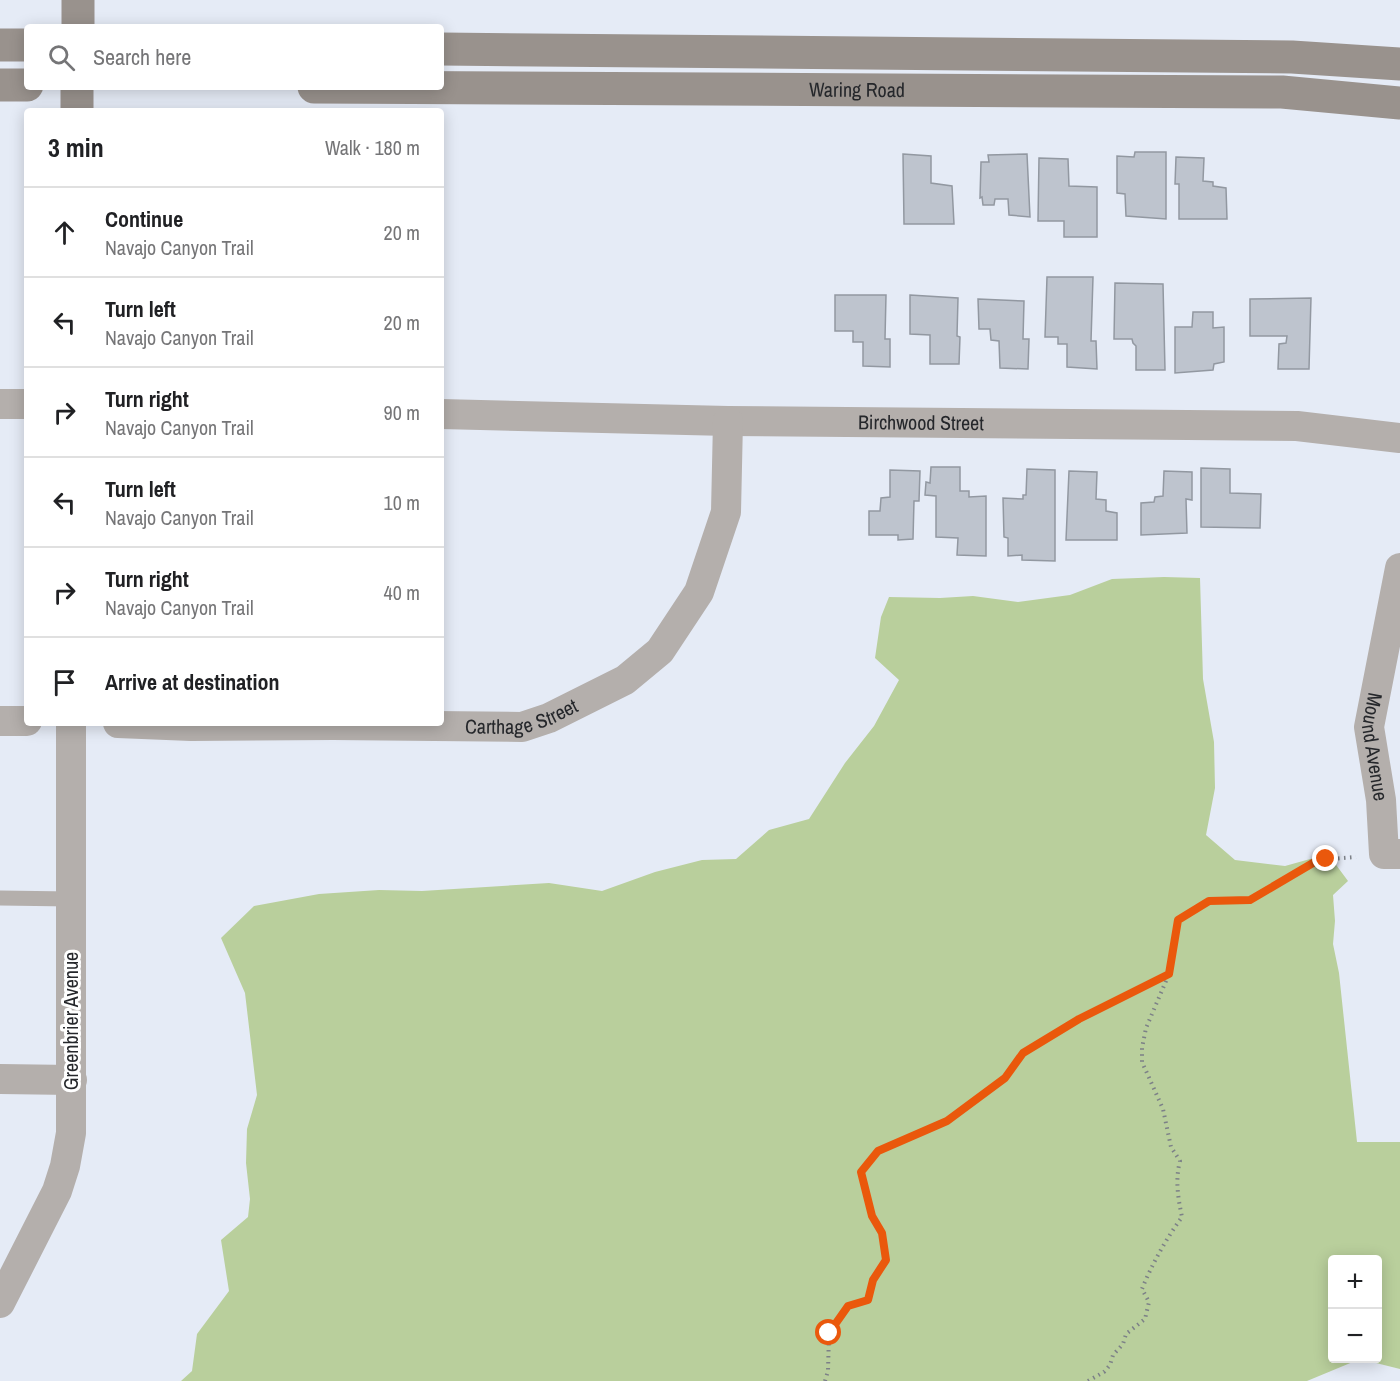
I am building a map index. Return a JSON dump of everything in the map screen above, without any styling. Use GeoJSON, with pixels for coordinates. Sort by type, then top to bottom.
{"type":"FeatureCollection","features":[{"type":"Feature","properties":{"kind":"main road"},"geometry":{"type":"LineString","coordinates":[[78,0],[78,24]]}},
{"type":"Feature","properties":{"kind":"main road"},"geometry":{"type":"LineString","coordinates":[[0,45],[24,45]]}},
{"type":"Feature","properties":{"kind":"main road","name":"Waring Road"},"geometry":{"type":"LineString","coordinates":[[444,49],[1292,57],[1400,64]]}},
{"type":"Feature","properties":{"kind":"main road"},"geometry":{"type":"LineString","coordinates":[[0,85],[24,85]]}},
{"type":"Feature","properties":{"kind":"main road","name":"Waring Road"},"geometry":{"type":"LineString","coordinates":[[444,88],[1282,92],[1400,103]]}},
{"type":"Feature","properties":{"kind":"main road"},"geometry":{"type":"LineString","coordinates":[[77,90],[77,108]]}},
{"type":"Feature","properties":{"kind":"street"},"geometry":{"type":"LineString","coordinates":[[0,404],[24,404]]}},
{"type":"Feature","properties":{"kind":"street","name":"Birchwood Street"},"geometry":{"type":"LineString","coordinates":[[444,414],[728,421],[1297,426],[1400,438]]}},
{"type":"Feature","properties":{"kind":"street","name":"Carthage Street"},"geometry":{"type":"LineString","coordinates":[[444,726],[522,727],[549,718],[625,680],[660,651],[699,591],[726,512],[728,421]]}},
{"type":"Feature","properties":{"kind":"street","name":"Mound Avenue"},"geometry":{"type":"LineString","coordinates":[[1392,854],[1369,727],[1400,568]]}},
{"type":"Feature","properties":{"kind":"street"},"geometry":{"type":"LineString","coordinates":[[0,721],[24,721]]}},
{"type":"Feature","properties":{"kind":"street","name":"Greenbrier Avenue"},"geometry":{"type":"LineString","coordinates":[[0,1303],[57,1191],[65,1166],[71,1133],[71,726]]}},
{"type":"Feature","properties":{"kind":"street"},"geometry":{"type":"LineString","coordinates":[[0,1079],[72,1080]]}},
{"type":"Feature","properties":{"kind":"lane"},"geometry":{"type":"LineString","coordinates":[[0,898],[71,899]]}},
{"type":"Feature","properties":{"kind":"path"},"geometry":{"type":"LineString","coordinates":[[1088,1381],[1104,1372],[1110,1365],[1113,1355],[1123,1344],[1126,1334],[1145,1319],[1149,1302],[1142,1289],[1149,1270],[1182,1217],[1177,1172],[1180,1161],[1170,1147],[1163,1109],[1142,1062],[1146,1028],[1169,974],[1178,920],[1209,901],[1250,900],[1318,860],[1392,854]]}},
{"type":"Feature","properties":{"kind":"path"},"geometry":{"type":"LineString","coordinates":[[825,1381],[828,1371],[829,1333],[848,1306],[868,1300],[873,1280],[886,1260],[882,1233],[872,1216],[861,1172],[878,1151],[947,1121],[1005,1078],[1023,1053],[1079,1019],[1169,974]]}},
{"type":"Feature","properties":{"kind":"green space"},"geometry":{"type":"Polygon","coordinates":[[[1200,578],[1203,679],[1214,742],[1215,788],[1206,835],[1235,860],[1285,866],[1328,854],[1348,881],[1333,895],[1335,921],[1333,944],[1339,973],[1357,1142],[1400,1142],[1400,1369],[1376,1363],[1382,1363],[1382,1255],[1328,1255],[1328,1363],[1350,1363],[1307,1381],[181,1381],[192,1371],[197,1334],[229,1291],[221,1240],[248,1217],[250,1199],[246,1163],[247,1129],[257,1095],[245,993],[221,938],[254,906],[319,894],[379,890],[422,891],[549,883],[602,891],[655,872],[702,860],[736,859],[769,830],[809,819],[845,763],[874,726],[899,680],[875,658],[881,617],[889,597],[973,596],[1018,602],[1070,595],[1112,579],[1200,578]]]}},
{"type":"Feature","properties":{"kind":"building"},"geometry":{"type":"Polygon","coordinates":[[[1135,152],[1166,152],[1166,219],[1126,216],[1125,194],[1117,193],[1117,156],[1134,157],[1135,152]]]}},
{"type":"Feature","properties":{"kind":"building"},"geometry":{"type":"Polygon","coordinates":[[[903,154],[931,156],[931,183],[952,186],[954,224],[904,224],[903,154]]]}},
{"type":"Feature","properties":{"kind":"building"},"geometry":{"type":"Polygon","coordinates":[[[1027,154],[1030,217],[1009,215],[1008,199],[995,199],[994,205],[983,205],[982,197],[980,198],[981,162],[989,162],[988,155],[1027,154]]]}},
{"type":"Feature","properties":{"kind":"building"},"geometry":{"type":"Polygon","coordinates":[[[1176,157],[1204,158],[1203,181],[1213,182],[1213,186],[1226,188],[1227,219],[1179,219],[1179,184],[1175,184],[1176,157]]]}},
{"type":"Feature","properties":{"kind":"building"},"geometry":{"type":"Polygon","coordinates":[[[1039,158],[1068,159],[1069,186],[1097,187],[1097,237],[1064,237],[1064,221],[1038,221],[1039,158]]]}},
{"type":"Feature","properties":{"kind":"building"},"geometry":{"type":"Polygon","coordinates":[[[1047,277],[1093,277],[1091,341],[1096,341],[1097,369],[1067,367],[1067,344],[1058,344],[1058,337],[1045,337],[1047,277]]]}},
{"type":"Feature","properties":{"kind":"building"},"geometry":{"type":"Polygon","coordinates":[[[1115,283],[1163,284],[1165,370],[1136,370],[1136,346],[1132,339],[1114,339],[1115,283]]]}},
{"type":"Feature","properties":{"kind":"building"},"geometry":{"type":"Polygon","coordinates":[[[835,295],[886,295],[885,339],[890,339],[890,367],[863,366],[863,342],[853,342],[853,331],[835,331],[835,295]]]}},
{"type":"Feature","properties":{"kind":"building"},"geometry":{"type":"Polygon","coordinates":[[[910,295],[958,298],[959,364],[930,364],[930,335],[910,334],[910,295]]]}},
{"type":"Feature","properties":{"kind":"building"},"geometry":{"type":"Polygon","coordinates":[[[1311,298],[1309,369],[1278,369],[1279,344],[1286,343],[1287,336],[1250,336],[1250,299],[1311,298]]]}},
{"type":"Feature","properties":{"kind":"building"},"geometry":{"type":"Polygon","coordinates":[[[978,299],[1024,301],[1023,339],[1029,339],[1028,369],[1000,368],[999,341],[991,340],[990,329],[979,329],[978,299]]]}},
{"type":"Feature","properties":{"kind":"building"},"geometry":{"type":"Polygon","coordinates":[[[1193,312],[1213,312],[1213,328],[1224,327],[1224,362],[1214,364],[1213,370],[1175,373],[1175,327],[1192,327],[1193,312]]]}},
{"type":"Feature","properties":{"kind":"building"},"geometry":{"type":"Polygon","coordinates":[[[931,467],[960,467],[960,491],[969,491],[969,497],[986,496],[986,556],[957,555],[958,538],[936,537],[936,496],[925,495],[926,482],[930,483],[931,467]]]}},
{"type":"Feature","properties":{"kind":"building"},"geometry":{"type":"Polygon","coordinates":[[[1201,468],[1230,469],[1230,493],[1261,494],[1260,528],[1201,527],[1201,468]]]}},
{"type":"Feature","properties":{"kind":"building"},"geometry":{"type":"Polygon","coordinates":[[[1027,469],[1055,470],[1055,561],[1022,560],[1022,555],[1008,556],[1008,538],[1004,537],[1003,498],[1023,499],[1023,495],[1026,495],[1027,469]]]}},
{"type":"Feature","properties":{"kind":"building"},"geometry":{"type":"Polygon","coordinates":[[[890,470],[920,471],[919,501],[914,501],[913,539],[898,540],[898,535],[869,535],[869,511],[880,511],[881,498],[890,497],[890,470]]]}},
{"type":"Feature","properties":{"kind":"building"},"geometry":{"type":"Polygon","coordinates":[[[1069,471],[1097,472],[1096,499],[1106,500],[1106,511],[1117,513],[1117,540],[1066,540],[1069,471]]]}},
{"type":"Feature","properties":{"kind":"building"},"geometry":{"type":"Polygon","coordinates":[[[1164,471],[1192,472],[1192,500],[1186,499],[1187,533],[1141,535],[1141,503],[1154,502],[1155,497],[1163,496],[1164,471]]]}},
{"type":"Feature","properties":{"kind":"route"},"geometry":{"type":"LineString","coordinates":[[829,1333],[848,1306],[868,1300],[873,1280],[886,1260],[882,1233],[872,1216],[861,1172],[878,1151],[947,1121],[1005,1078],[1023,1053],[1079,1019],[1169,974],[1178,920],[1209,901],[1250,900],[1318,860],[1326,859]]}}]}
